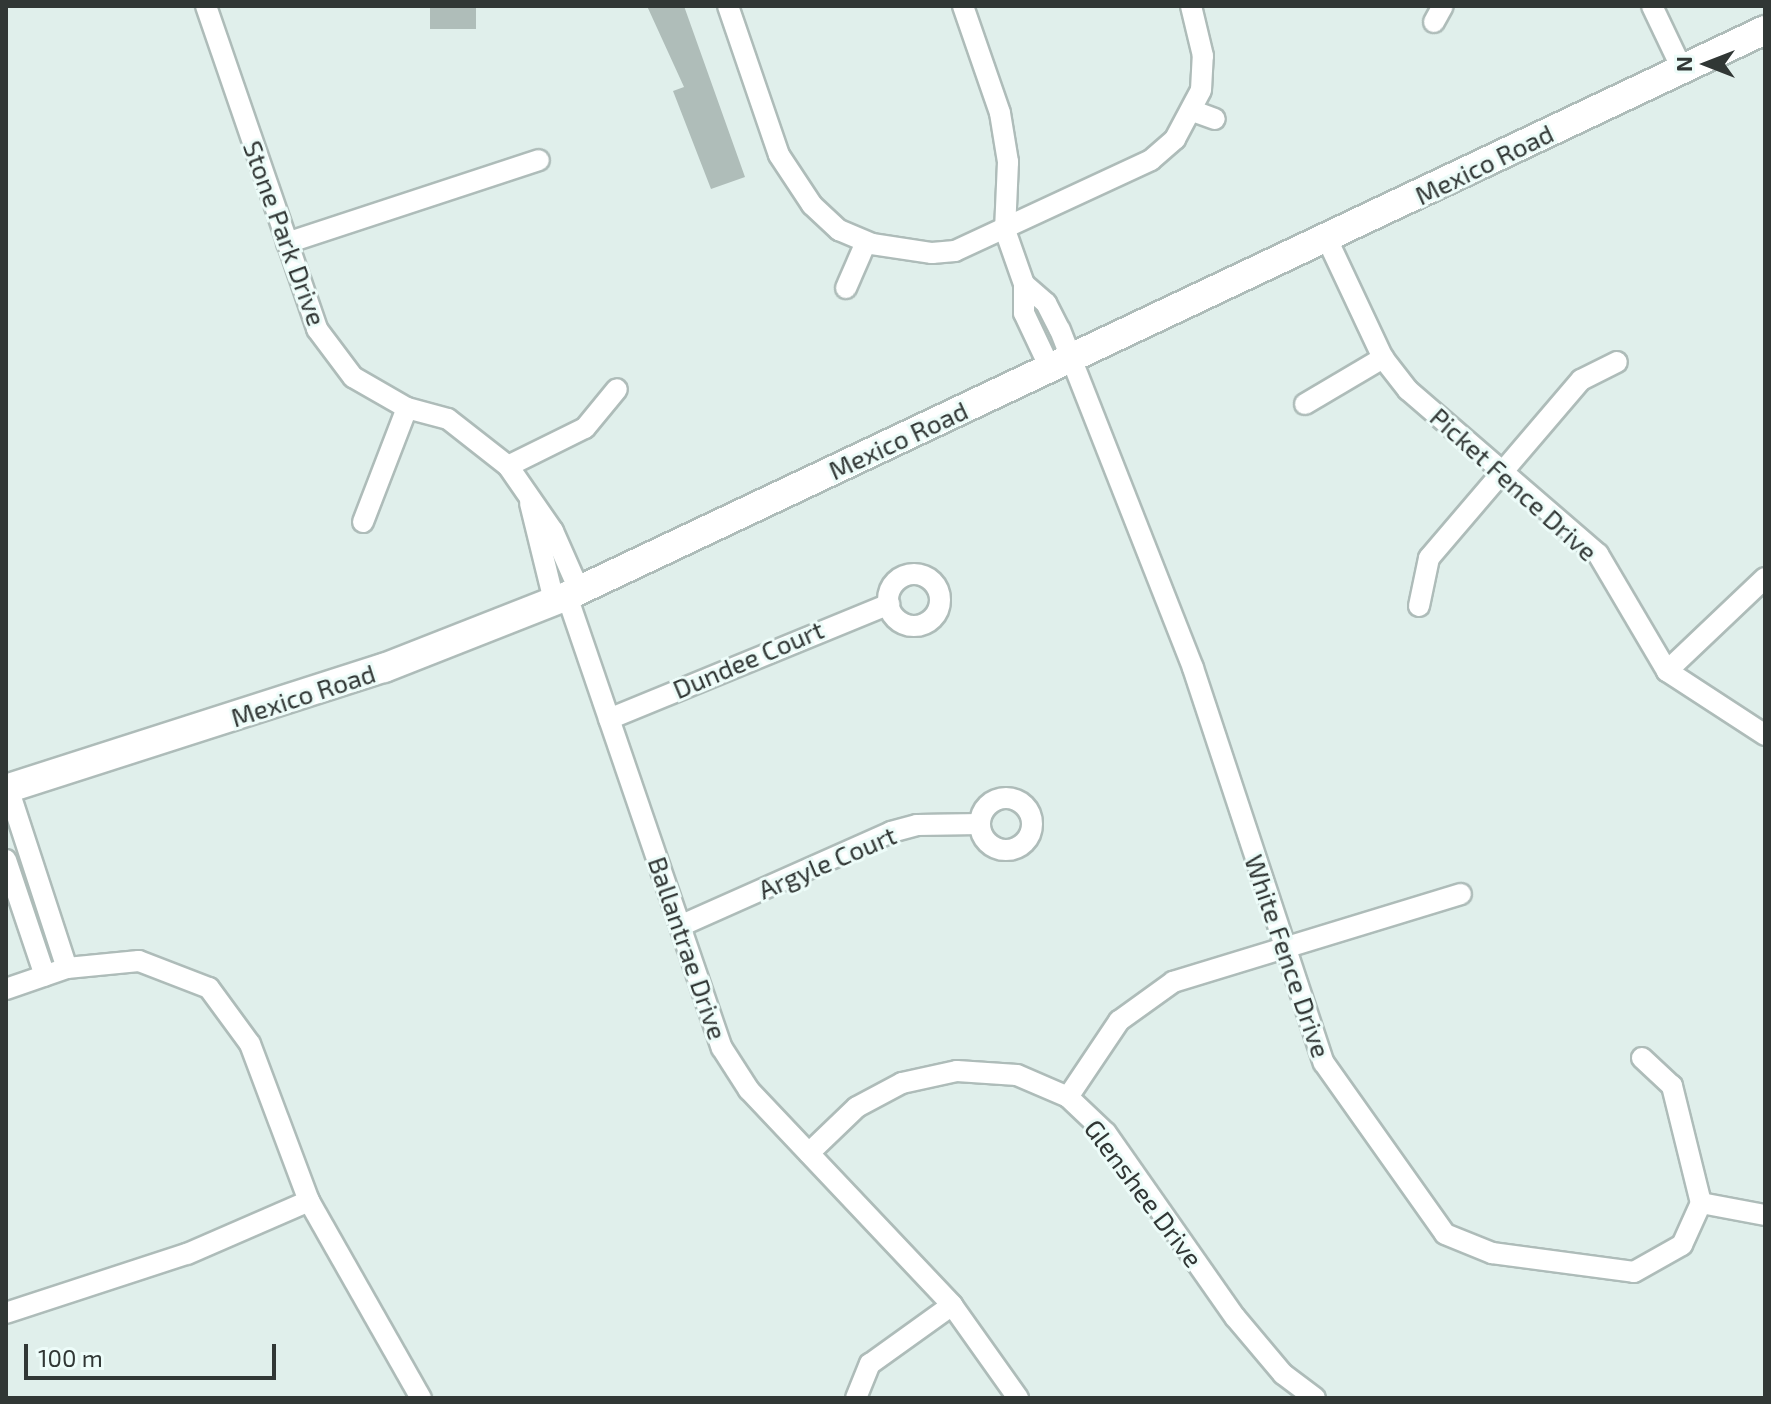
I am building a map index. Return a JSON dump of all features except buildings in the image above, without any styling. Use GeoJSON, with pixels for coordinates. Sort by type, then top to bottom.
{"type":"FeatureCollection","features":[{"type":"Feature","properties":{"kind":"street","name":"Stone Park Drive"},"geometry":{"type":"LineString","coordinates":[[206,6],[317,329],[353,377],[407,408],[448,419],[508,466],[530,503],[567,596]]}},
{"type":"Feature","properties":{"kind":"street"},"geometry":{"type":"LineString","coordinates":[[728,6],[795,183],[830,223],[866,242],[932,253],[955,251],[1005,230],[1151,160],[1193,111],[1203,56],[1191,6]]}},
{"type":"Feature","properties":{"kind":"street"},"geometry":{"type":"LineString","coordinates":[[963,6],[1000,113],[1008,162],[1005,230]]}},
{"type":"Feature","properties":{"kind":"street"},"geometry":{"type":"LineString","coordinates":[[1652,6],[1682,69]]}},
{"type":"Feature","properties":{"kind":"street","name":"Mexico Road"},"geometry":{"type":"LineString","coordinates":[[7,788],[384,668],[567,596],[1765,30]]}},
{"type":"Feature","properties":{"kind":"street"},"geometry":{"type":"LineString","coordinates":[[1193,111],[1215,119]]}},
{"type":"Feature","properties":{"kind":"street"},"geometry":{"type":"LineString","coordinates":[[287,243],[539,160]]}},
{"type":"Feature","properties":{"kind":"street","name":"White Fence Drive"},"geometry":{"type":"LineString","coordinates":[[1005,230],[1024,284],[1024,313],[1060,364],[1193,668],[1281,947],[1324,1063],[1445,1234],[1492,1253],[1634,1272],[1682,1245],[1701,1203]]}},
{"type":"Feature","properties":{"kind":"street","name":"Picket Fence Drive"},"geometry":{"type":"LineString","coordinates":[[1327,239],[1383,358],[1408,390],[1505,469],[1598,554],[1667,671],[1765,735]]}},
{"type":"Feature","properties":{"kind":"street"},"geometry":{"type":"LineString","coordinates":[[846,288],[866,242]]}},
{"type":"Feature","properties":{"kind":"street"},"geometry":{"type":"LineString","coordinates":[[1305,404],[1383,358]]}},
{"type":"Feature","properties":{"kind":"street"},"geometry":{"type":"LineString","coordinates":[[1419,606],[1429,558],[1581,380],[1617,362]]}},
{"type":"Feature","properties":{"kind":"street"},"geometry":{"type":"LineString","coordinates":[[508,466],[585,428],[617,389]]}},
{"type":"Feature","properties":{"kind":"street"},"geometry":{"type":"LineString","coordinates":[[363,522],[407,408]]}},
{"type":"Feature","properties":{"kind":"street"},"geometry":{"type":"LineString","coordinates":[[1667,671],[1765,578]]}},
{"type":"Feature","properties":{"kind":"street","name":"Ballantrae Drive"},"geometry":{"type":"LineString","coordinates":[[567,596],[722,1048],[749,1090],[952,1305],[1018,1398]]}},
{"type":"Feature","properties":{"kind":"street","name":"Dundee Court"},"geometry":{"type":"LineString","coordinates":[[609,719],[889,604]]}},
{"type":"Feature","properties":{"kind":"street"},"geometry":{"type":"LineString","coordinates":[[7,788],[67,968]]}},
{"type":"Feature","properties":{"kind":"street","name":"Argyle Court"},"geometry":{"type":"LineString","coordinates":[[680,926],[891,832],[917,825],[980,824]]}},
{"type":"Feature","properties":{"kind":"street"},"geometry":{"type":"LineString","coordinates":[[6,860],[45,976]]}},
{"type":"Feature","properties":{"kind":"street"},"geometry":{"type":"LineString","coordinates":[[1068,1097],[1119,1021],[1173,982],[1461,894]]}},
{"type":"Feature","properties":{"kind":"street"},"geometry":{"type":"LineString","coordinates":[[6,989],[67,968],[139,961],[209,988],[250,1044],[309,1201],[421,1398]]}},
{"type":"Feature","properties":{"kind":"street"},"geometry":{"type":"LineString","coordinates":[[1642,1058],[1672,1086],[1701,1203],[1765,1215]]}},
{"type":"Feature","properties":{"kind":"street","name":"Glenshee Drive"},"geometry":{"type":"LineString","coordinates":[[809,1153],[857,1107],[902,1083],[957,1071],[1017,1075],[1068,1097],[1106,1133],[1235,1317],[1283,1374],[1315,1398]]}},
{"type":"Feature","properties":{"kind":"street"},"geometry":{"type":"LineString","coordinates":[[6,1313],[187,1254],[309,1201]]}},
{"type":"Feature","properties":{"kind":"street"},"geometry":{"type":"LineString","coordinates":[[856,1398],[870,1364],[952,1305]]}}]}
